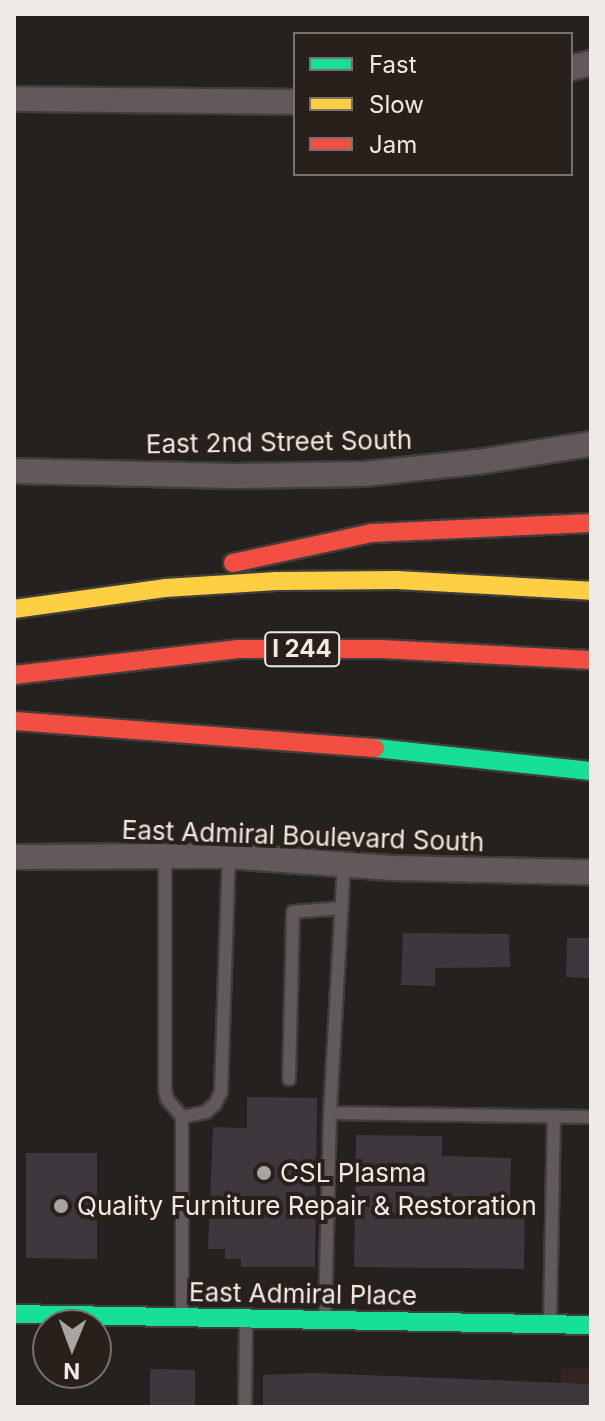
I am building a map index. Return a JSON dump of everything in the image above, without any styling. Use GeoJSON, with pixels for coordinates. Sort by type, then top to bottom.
{"type":"FeatureCollection","features":[{"type":"Feature","properties":{"kind":"main road"},"geometry":{"type":"LineString","coordinates":[[14,609],[372,533],[591,523]]}},
{"type":"Feature","properties":{"kind":"main road"},"geometry":{"type":"LineString","coordinates":[[46,603],[165,588],[277,581],[397,580],[591,591]]}},
{"type":"Feature","properties":{"kind":"main road","name":"I 244"},"geometry":{"type":"LineString","coordinates":[[14,675],[238,649],[381,649],[591,660]]}},
{"type":"Feature","properties":{"kind":"main road"},"geometry":{"type":"LineString","coordinates":[[14,721],[297,739],[591,771]]}},
{"type":"Feature","properties":{"kind":"main road","name":"East Admiral Place"},"geometry":{"type":"LineString","coordinates":[[14,1314],[591,1325]]}},
{"type":"Feature","properties":{"kind":"street"},"geometry":{"type":"LineString","coordinates":[[14,99],[293,102]]}},
{"type":"Feature","properties":{"kind":"street","name":"East 2nd Street South"},"geometry":{"type":"LineString","coordinates":[[14,471],[234,476],[364,474],[477,462],[591,444]]}},
{"type":"Feature","properties":{"kind":"street","name":"East Admiral Boulevard South"},"geometry":{"type":"LineString","coordinates":[[14,857],[229,856],[344,865],[591,872]]}},
{"type":"Feature","properties":{"kind":"lane"},"geometry":{"type":"LineString","coordinates":[[165,856],[165,1090],[167,1099],[182,1117],[182,1317]]}},
{"type":"Feature","properties":{"kind":"lane"},"geometry":{"type":"LineString","coordinates":[[182,1117],[206,1112],[221,1092],[229,856]]}},
{"type":"Feature","properties":{"kind":"lane"},"geometry":{"type":"LineString","coordinates":[[325,1321],[330,1113],[344,865]]}},
{"type":"Feature","properties":{"kind":"lane"},"geometry":{"type":"LineString","coordinates":[[289,1079],[293,912],[342,908]]}},
{"type":"Feature","properties":{"kind":"lane"},"geometry":{"type":"LineString","coordinates":[[330,1113],[591,1117]]}},
{"type":"Feature","properties":{"kind":"lane"},"geometry":{"type":"LineString","coordinates":[[550,1324],[554,1116]]}},
{"type":"Feature","properties":{"kind":"lane"},"geometry":{"type":"LineString","coordinates":[[245,1407],[246,1318]]}},
{"type":"Feature","properties":{"kind":"shaded area"},"geometry":{"type":"Polygon","coordinates":[[[561,1368],[591,1368],[591,1407],[561,1407],[561,1368]]]}},
{"type":"Feature","properties":{"kind":"building"},"geometry":{"type":"Polygon","coordinates":[[[403,933],[509,934],[510,967],[435,968],[435,986],[401,985],[403,933]]]}},
{"type":"Feature","properties":{"kind":"building"},"geometry":{"type":"Polygon","coordinates":[[[567,938],[591,938],[591,978],[566,977],[567,938]]]}},
{"type":"Feature","properties":{"kind":"building","name":"CSL Plasma"},"geometry":{"type":"Polygon","coordinates":[[[247,1097],[317,1098],[315,1267],[241,1267],[241,1259],[225,1259],[225,1249],[208,1249],[213,1127],[247,1128],[247,1097]]]}},
{"type":"Feature","properties":{"kind":"building"},"geometry":{"type":"Polygon","coordinates":[[[356,1135],[442,1136],[442,1156],[511,1158],[510,1200],[525,1200],[524,1269],[354,1267],[356,1135]]]}},
{"type":"Feature","properties":{"kind":"building","name":"Quality Furniture Repair & Restoration"},"geometry":{"type":"Polygon","coordinates":[[[26,1153],[97,1153],[97,1259],[26,1258],[26,1153]]]}},
{"type":"Feature","properties":{"kind":"building"},"geometry":{"type":"Polygon","coordinates":[[[150,1369],[195,1370],[195,1407],[150,1407],[150,1369]]]}},
{"type":"Feature","properties":{"kind":"building"},"geometry":{"type":"Polygon","coordinates":[[[314,1373],[591,1384],[591,1407],[263,1407],[263,1375],[314,1373]]]}},
{"type":"Feature","properties":{"kind":"traffic: fast"},"geometry":{"type":"LineString","coordinates":[[375,748],[591,771]]}},
{"type":"Feature","properties":{"kind":"traffic: fast"},"geometry":{"type":"LineString","coordinates":[[14,1314],[591,1325]]}},
{"type":"Feature","properties":{"kind":"traffic: slow"},"geometry":{"type":"LineString","coordinates":[[14,609],[165,588],[277,581],[397,580],[591,591]]}},
{"type":"Feature","properties":{"kind":"traffic: jam"},"geometry":{"type":"LineString","coordinates":[[233,563],[372,533],[591,523]]}},
{"type":"Feature","properties":{"kind":"traffic: jam"},"geometry":{"type":"LineString","coordinates":[[14,675],[238,649],[381,649],[591,660]]}},
{"type":"Feature","properties":{"kind":"traffic: jam"},"geometry":{"type":"LineString","coordinates":[[14,721],[375,748]]}},
{"type":"Feature","properties":{"kind":"place","name":"CSL Plasma"},"geometry":{"type":"Point","coordinates":[264,1173]}},
{"type":"Feature","properties":{"kind":"place","name":"Quality Furniture Repair & Restoration"},"geometry":{"type":"Point","coordinates":[61,1206]}}]}
